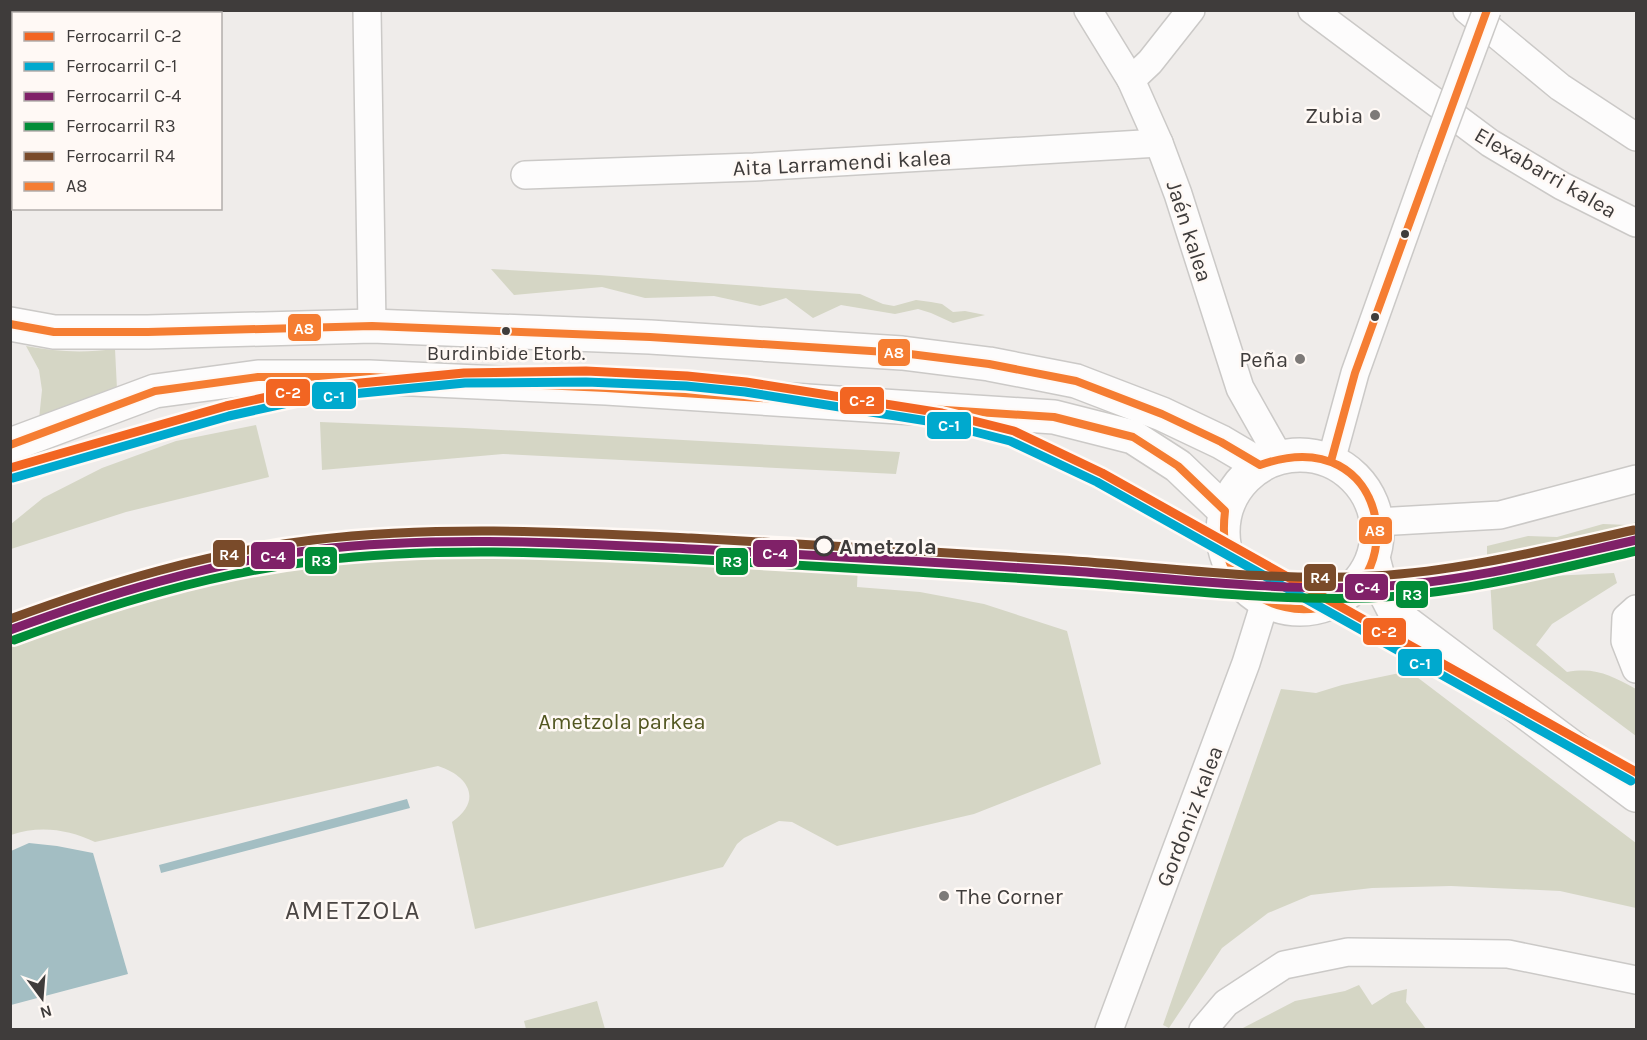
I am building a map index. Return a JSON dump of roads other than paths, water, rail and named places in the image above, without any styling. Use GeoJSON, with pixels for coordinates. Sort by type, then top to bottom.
{"type":"FeatureCollection","features":[{"type":"Feature","properties":{"kind":"street"},"geometry":{"type":"LineString","coordinates":[[367,10],[372,326]]}},
{"type":"Feature","properties":{"kind":"street","name":"Jaén kalea"},"geometry":{"type":"LineString","coordinates":[[1088,10],[1131,80],[1159,143],[1178,194],[1240,388],[1270,461]]}},
{"type":"Feature","properties":{"kind":"street"},"geometry":{"type":"LineString","coordinates":[[1131,80],[1150,62],[1191,10]]}},
{"type":"Feature","properties":{"kind":"street","name":"Elexabarri kalea"},"geometry":{"type":"LineString","coordinates":[[1312,10],[1490,143],[1562,186],[1636,223]]}},
{"type":"Feature","properties":{"kind":"street"},"geometry":{"type":"LineString","coordinates":[[1467,10],[1560,87],[1636,137]]}},
{"type":"Feature","properties":{"kind":"street"},"geometry":{"type":"LineString","coordinates":[[1331,461],[1355,372],[1487,10]]}},
{"type":"Feature","properties":{"kind":"street","name":"Aita Larramendi kalea"},"geometry":{"type":"LineString","coordinates":[[525,175],[754,167],[1159,143]]}},
{"type":"Feature","properties":{"kind":"street"},"geometry":{"type":"LineString","coordinates":[[10,324],[54,332],[148,333],[372,326],[650,337],[902,352],[989,364],[1076,381],[1162,414],[1221,442],[1270,461]]}},
{"type":"Feature","properties":{"kind":"street"},"geometry":{"type":"LineString","coordinates":[[10,445],[155,391],[258,376],[369,377],[606,388],[1054,417],[1133,437],[1178,466],[1225,512]]}},
{"type":"Feature","properties":{"kind":"street"},"geometry":{"type":"LineString","coordinates":[[1329,606],[1344,599],[1362,582],[1373,558],[1377,540],[1377,522],[1369,496],[1353,476],[1331,461],[1306,455],[1270,461],[1244,477],[1232,493],[1225,512],[1222,535],[1226,558],[1238,579],[1254,595],[1265,602],[1301,609],[1329,606],[1397,616]]}},
{"type":"Feature","properties":{"kind":"street"},"geometry":{"type":"LineString","coordinates":[[1377,522],[1500,515],[1636,479]]}},
{"type":"Feature","properties":{"kind":"street"},"geometry":{"type":"LineString","coordinates":[[1373,558],[1379,580],[1397,616],[1636,795]]}},
{"type":"Feature","properties":{"kind":"street","name":"Gordoniz kalea"},"geometry":{"type":"LineString","coordinates":[[1109,1029],[1246,663],[1265,602]]}},
{"type":"Feature","properties":{"kind":"street"},"geometry":{"type":"LineString","coordinates":[[1636,609],[1626,618],[1625,641],[1636,669]]}},
{"type":"Feature","properties":{"kind":"street"},"geometry":{"type":"LineString","coordinates":[[1203,1029],[1226,1003],[1284,965],[1347,952],[1508,954],[1636,980]]}},
{"type":"Feature","properties":{"kind":"water"},"geometry":{"type":"Polygon","coordinates":[[[407,799],[410,808],[161,873],[159,865],[407,799]]]}},
{"type":"Feature","properties":{"kind":"water"},"geometry":{"type":"Polygon","coordinates":[[[29,843],[93,853],[128,974],[11,1005],[11,851],[29,843]]]}},
{"type":"Feature","properties":{"kind":"rail line","name":"C-2"},"geometry":{"type":"LineString","coordinates":[[10,468],[226,406],[309,388],[464,373],[586,371],[687,376],[746,382],[942,413],[1014,431],[1102,473],[1636,772]]}},
{"type":"Feature","properties":{"kind":"rail line","name":"C-1"},"geometry":{"type":"LineString","coordinates":[[13,478],[229,416],[311,398],[465,383],[586,382],[686,386],[745,392],[940,423],[1010,441],[1097,482],[1631,781]]}},
{"type":"Feature","properties":{"kind":"rail line","name":"R4"},"geometry":{"type":"LineString","coordinates":[[10,619],[159,570],[274,545],[360,535],[502,531],[691,538],[1062,560],[1218,573],[1335,577],[1407,573],[1472,564],[1634,530]]}},
{"type":"Feature","properties":{"kind":"rail line","name":"C-4"},"geometry":{"type":"LineString","coordinates":[[10,630],[159,581],[274,556],[360,545],[503,542],[692,549],[1071,571],[1257,586],[1331,588],[1402,585],[1470,576],[1636,540]]}},
{"type":"Feature","properties":{"kind":"rail line","name":"R3"},"geometry":{"type":"LineString","coordinates":[[14,640],[125,602],[200,582],[277,566],[362,556],[455,552],[547,553],[831,567],[1258,596],[1369,598],[1471,587],[1636,551]]}},
{"type":"Feature","properties":{"kind":"place","name":"Zubia"},"geometry":{"type":"Point","coordinates":[1375,115]}},
{"type":"Feature","properties":{"kind":"place","name":"Burdinbide Etorb."},"geometry":{"type":"Point","coordinates":[506,331]}},
{"type":"Feature","properties":{"kind":"place","name":"Peña"},"geometry":{"type":"Point","coordinates":[1300,359]}},
{"type":"Feature","properties":{"kind":"place","name":"Ametzola"},"geometry":{"type":"Point","coordinates":[824,546]}},
{"type":"Feature","properties":{"kind":"place","name":"The Corner"},"geometry":{"type":"Point","coordinates":[944,896]}},
{"type":"Feature","properties":{"kind":"district","name":"AMETZOLA"},"geometry":{"type":"Point","coordinates":[353,910]}},
{"type":"Feature","properties":{"kind":"park label","name":"Ametzola parkea"},"geometry":{"type":"Point","coordinates":[622,721]}}]}
